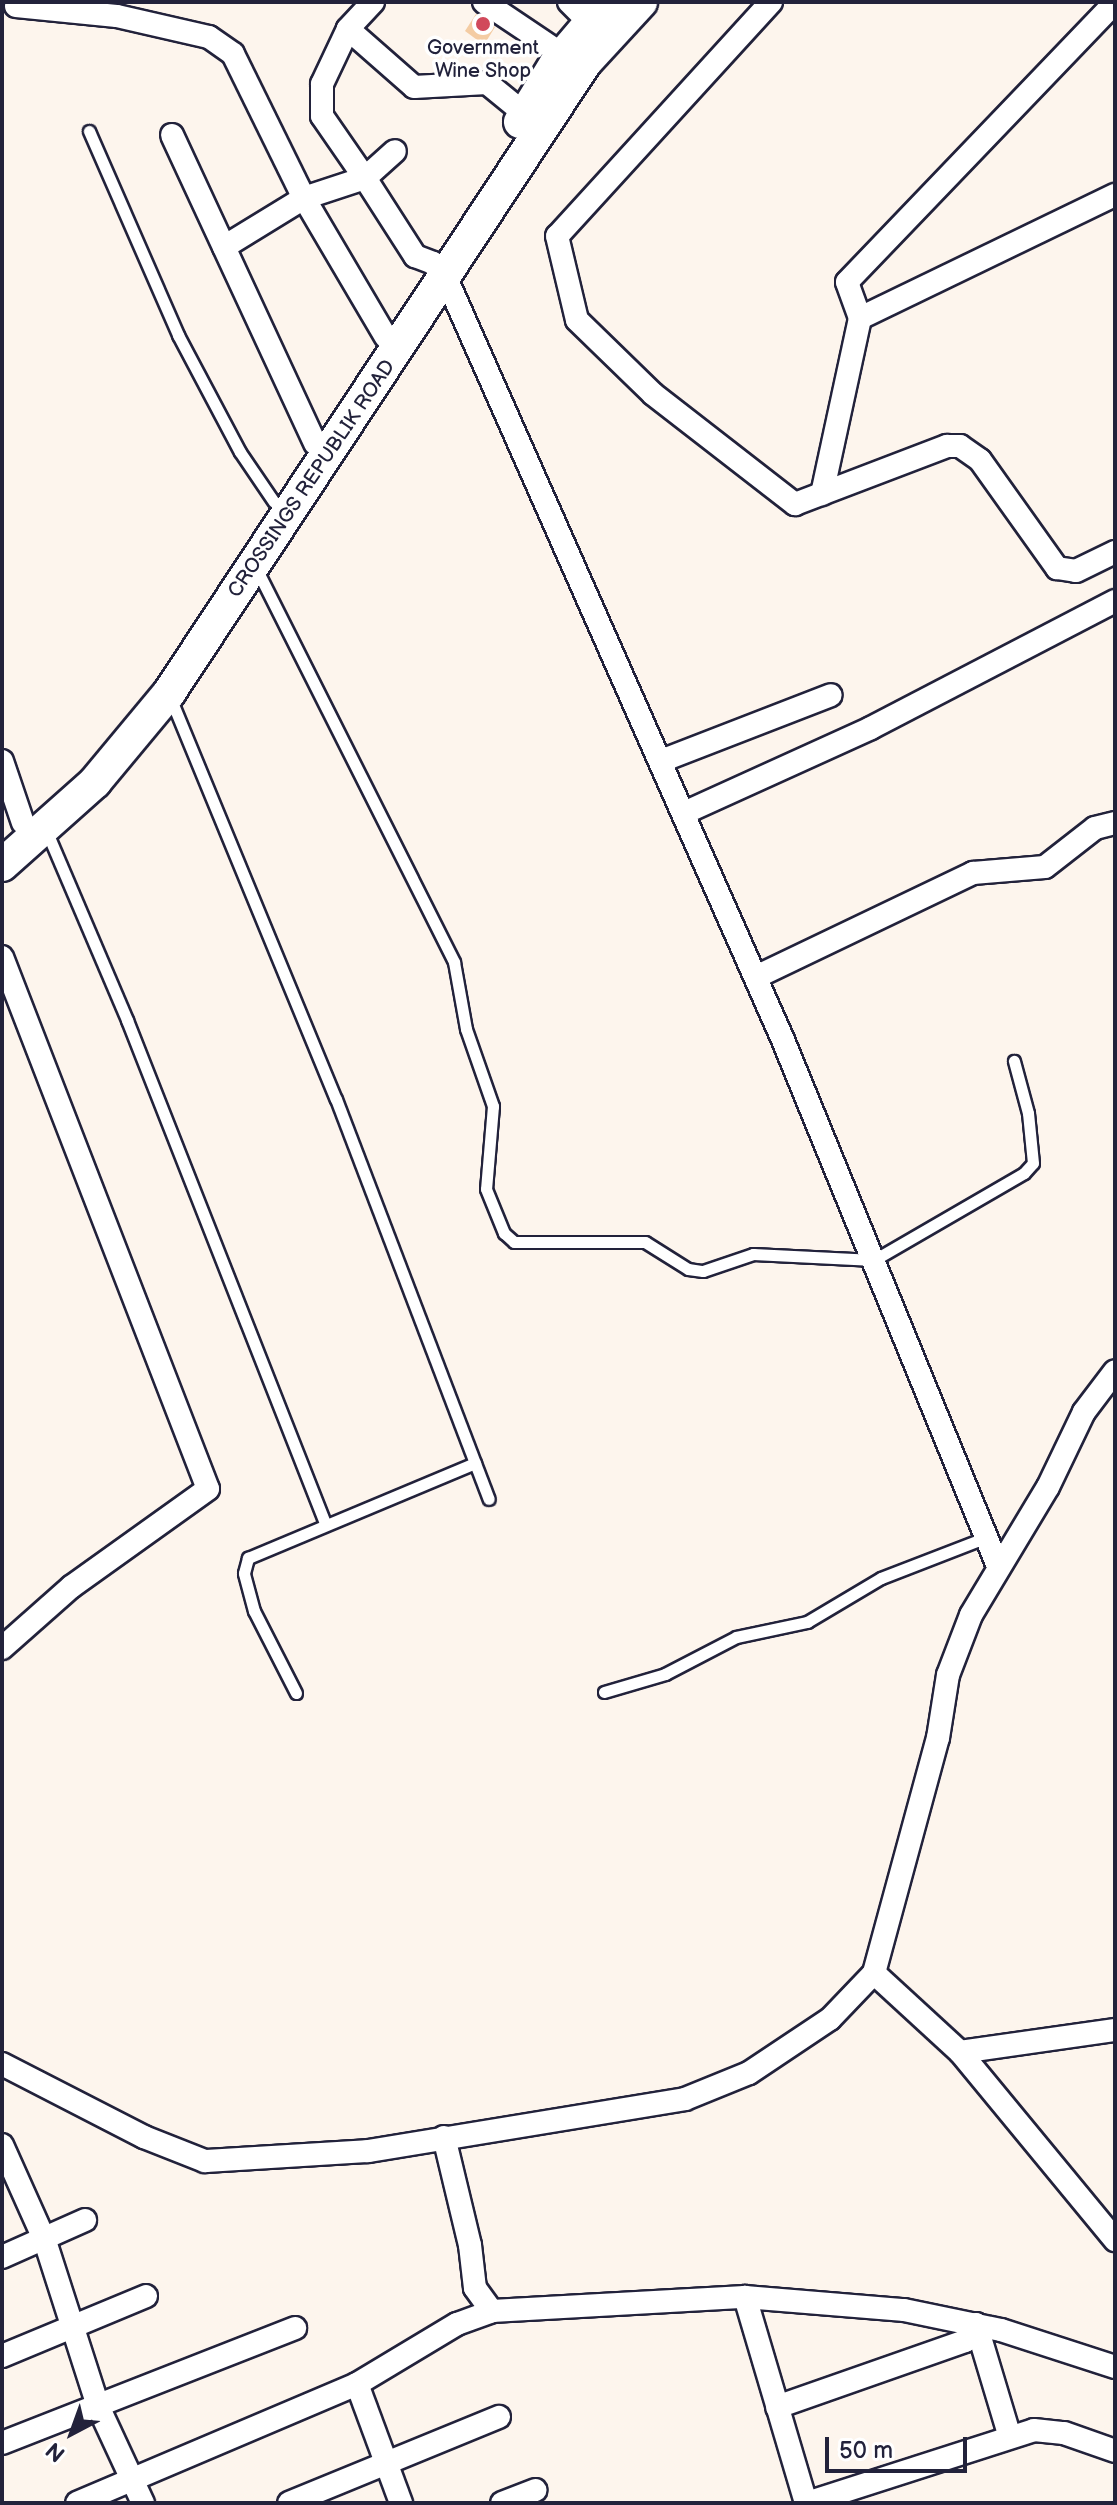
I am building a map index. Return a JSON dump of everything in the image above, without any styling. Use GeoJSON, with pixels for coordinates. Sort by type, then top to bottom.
{"type":"FeatureCollection","features":[{"type":"Feature","properties":{"kind":"street"},"geometry":{"type":"LineString","coordinates":[[373,2],[348,29],[322,84],[322,116],[415,256],[440,270],[756,977],[998,1566]]}},
{"type":"Feature","properties":{"kind":"street"},"geometry":{"type":"LineString","coordinates":[[484,2],[585,32]]}},
{"type":"Feature","properties":{"kind":"street"},"geometry":{"type":"LineString","coordinates":[[2,761],[23,830],[92,762],[124,725],[386,337],[440,270],[525,114],[585,32],[641,2]]}},
{"type":"Feature","properties":{"kind":"street"},"geometry":{"type":"LineString","coordinates":[[771,2],[557,236],[577,320],[653,394],[795,504],[947,446],[960,446],[980,460],[1057,568],[1076,571],[1115,552]]}},
{"type":"Feature","properties":{"kind":"street"},"geometry":{"type":"LineString","coordinates":[[822,494],[860,318],[847,282],[1115,3]]}},
{"type":"Feature","properties":{"kind":"street"},"geometry":{"type":"LineString","coordinates":[[12,8],[117,16],[209,37],[233,54],[304,198],[386,337]]}},
{"type":"Feature","properties":{"kind":"street"},"geometry":{"type":"LineString","coordinates":[[348,29],[414,87],[487,83],[525,114]]}},
{"type":"Feature","properties":{"kind":"street","name":"CROSSINGS REPUBLIK ROAD"},"geometry":{"type":"LineString","coordinates":[[2,865],[23,830],[95,782],[169,693],[254,566],[585,32]]}},
{"type":"Feature","properties":{"kind":"street"},"geometry":{"type":"LineString","coordinates":[[172,135],[315,443]]}},
{"type":"Feature","properties":{"kind":"street"},"geometry":{"type":"LineString","coordinates":[[224,247],[304,198],[365,178],[395,151]]}},
{"type":"Feature","properties":{"kind":"street"},"geometry":{"type":"LineString","coordinates":[[860,318],[1115,195]]}},
{"type":"Feature","properties":{"kind":"street"},"geometry":{"type":"LineString","coordinates":[[684,813],[871,728],[1115,601]]}},
{"type":"Feature","properties":{"kind":"street"},"geometry":{"type":"LineString","coordinates":[[661,761],[831,695]]}},
{"type":"Feature","properties":{"kind":"street"},"geometry":{"type":"LineString","coordinates":[[756,977],[973,873],[1045,867],[1095,828],[1115,823]]}},
{"type":"Feature","properties":{"kind":"street"},"geometry":{"type":"LineString","coordinates":[[2,957],[208,1489],[71,1587],[2,1648]]}},
{"type":"Feature","properties":{"kind":"street"},"geometry":{"type":"LineString","coordinates":[[2,2064],[144,2137],[205,2161],[331,2155],[685,2099],[717,2089],[830,2019],[874,1973],[938,1738],[948,1675],[971,1615],[1048,1487],[1084,1412],[1115,1371]]}},
{"type":"Feature","properties":{"kind":"street"},"geometry":{"type":"LineString","coordinates":[[874,1973],[960,2052],[1115,2240]]}},
{"type":"Feature","properties":{"kind":"street"},"geometry":{"type":"LineString","coordinates":[[960,2052],[1115,2030]]}},
{"type":"Feature","properties":{"kind":"street"},"geometry":{"type":"LineString","coordinates":[[444,2137],[475,2288],[492,2311]]}},
{"type":"Feature","properties":{"kind":"street"},"geometry":{"type":"LineString","coordinates":[[2,2145],[45,2241],[98,2406],[143,2503]]}},
{"type":"Feature","properties":{"kind":"street"},"geometry":{"type":"LineString","coordinates":[[2,2257],[45,2241],[85,2220]]}},
{"type":"Feature","properties":{"kind":"street"},"geometry":{"type":"LineString","coordinates":[[2,2356],[146,2296]]}},
{"type":"Feature","properties":{"kind":"street"},"geometry":{"type":"LineString","coordinates":[[745,2297],[806,2503],[1034,2430],[1064,2433],[1115,2451]]}},
{"type":"Feature","properties":{"kind":"street"},"geometry":{"type":"LineString","coordinates":[[77,2503],[357,2384],[457,2324],[492,2311],[745,2297],[904,2310],[976,2324],[1115,2367]]}},
{"type":"Feature","properties":{"kind":"street"},"geometry":{"type":"LineString","coordinates":[[777,2407],[965,2341],[976,2324]]}},
{"type":"Feature","properties":{"kind":"street"},"geometry":{"type":"LineString","coordinates":[[976,2324],[1010,2437]]}},
{"type":"Feature","properties":{"kind":"street"},"geometry":{"type":"LineString","coordinates":[[2,2443],[295,2328]]}},
{"type":"Feature","properties":{"kind":"street"},"geometry":{"type":"LineString","coordinates":[[357,2384],[401,2503]]}},
{"type":"Feature","properties":{"kind":"street"},"geometry":{"type":"LineString","coordinates":[[289,2503],[499,2417]]}},
{"type":"Feature","properties":{"kind":"street"},"geometry":{"type":"LineString","coordinates":[[502,2503],[536,2490]]}},
{"type":"Feature","properties":{"kind":"lane"},"geometry":{"type":"LineString","coordinates":[[89,131],[178,335],[240,452],[274,502]]}},
{"type":"Feature","properties":{"kind":"lane"},"geometry":{"type":"LineString","coordinates":[[254,566],[454,962],[466,1029],[493,1106],[484,1177],[504,1233],[524,1245],[645,1242],[688,1269],[703,1271],[753,1254],[874,1260],[1024,1173],[1033,1163],[1031,1125],[1014,1061]]}},
{"type":"Feature","properties":{"kind":"lane"},"geometry":{"type":"LineString","coordinates":[[169,693],[336,1099],[489,1499]]}},
{"type":"Feature","properties":{"kind":"lane"},"geometry":{"type":"LineString","coordinates":[[23,830],[127,1020],[325,1523]]}},
{"type":"Feature","properties":{"kind":"lane"},"geometry":{"type":"LineString","coordinates":[[296,1693],[254,1611],[245,1565],[253,1555],[325,1523],[475,1463]]}},
{"type":"Feature","properties":{"kind":"lane"},"geometry":{"type":"LineString","coordinates":[[604,1692],[665,1674],[736,1637],[807,1622],[881,1578],[987,1537]]}},
{"type":"Feature","properties":{"kind":"building","name":"Government Wine Shop"},"geometry":{"type":"Polygon","coordinates":[[[476,14],[495,27],[484,45],[465,31],[476,14]]]}},
{"type":"Feature","properties":{"kind":"place","name":"Government Wine Shop"},"geometry":{"type":"Point","coordinates":[483,24]}}]}
